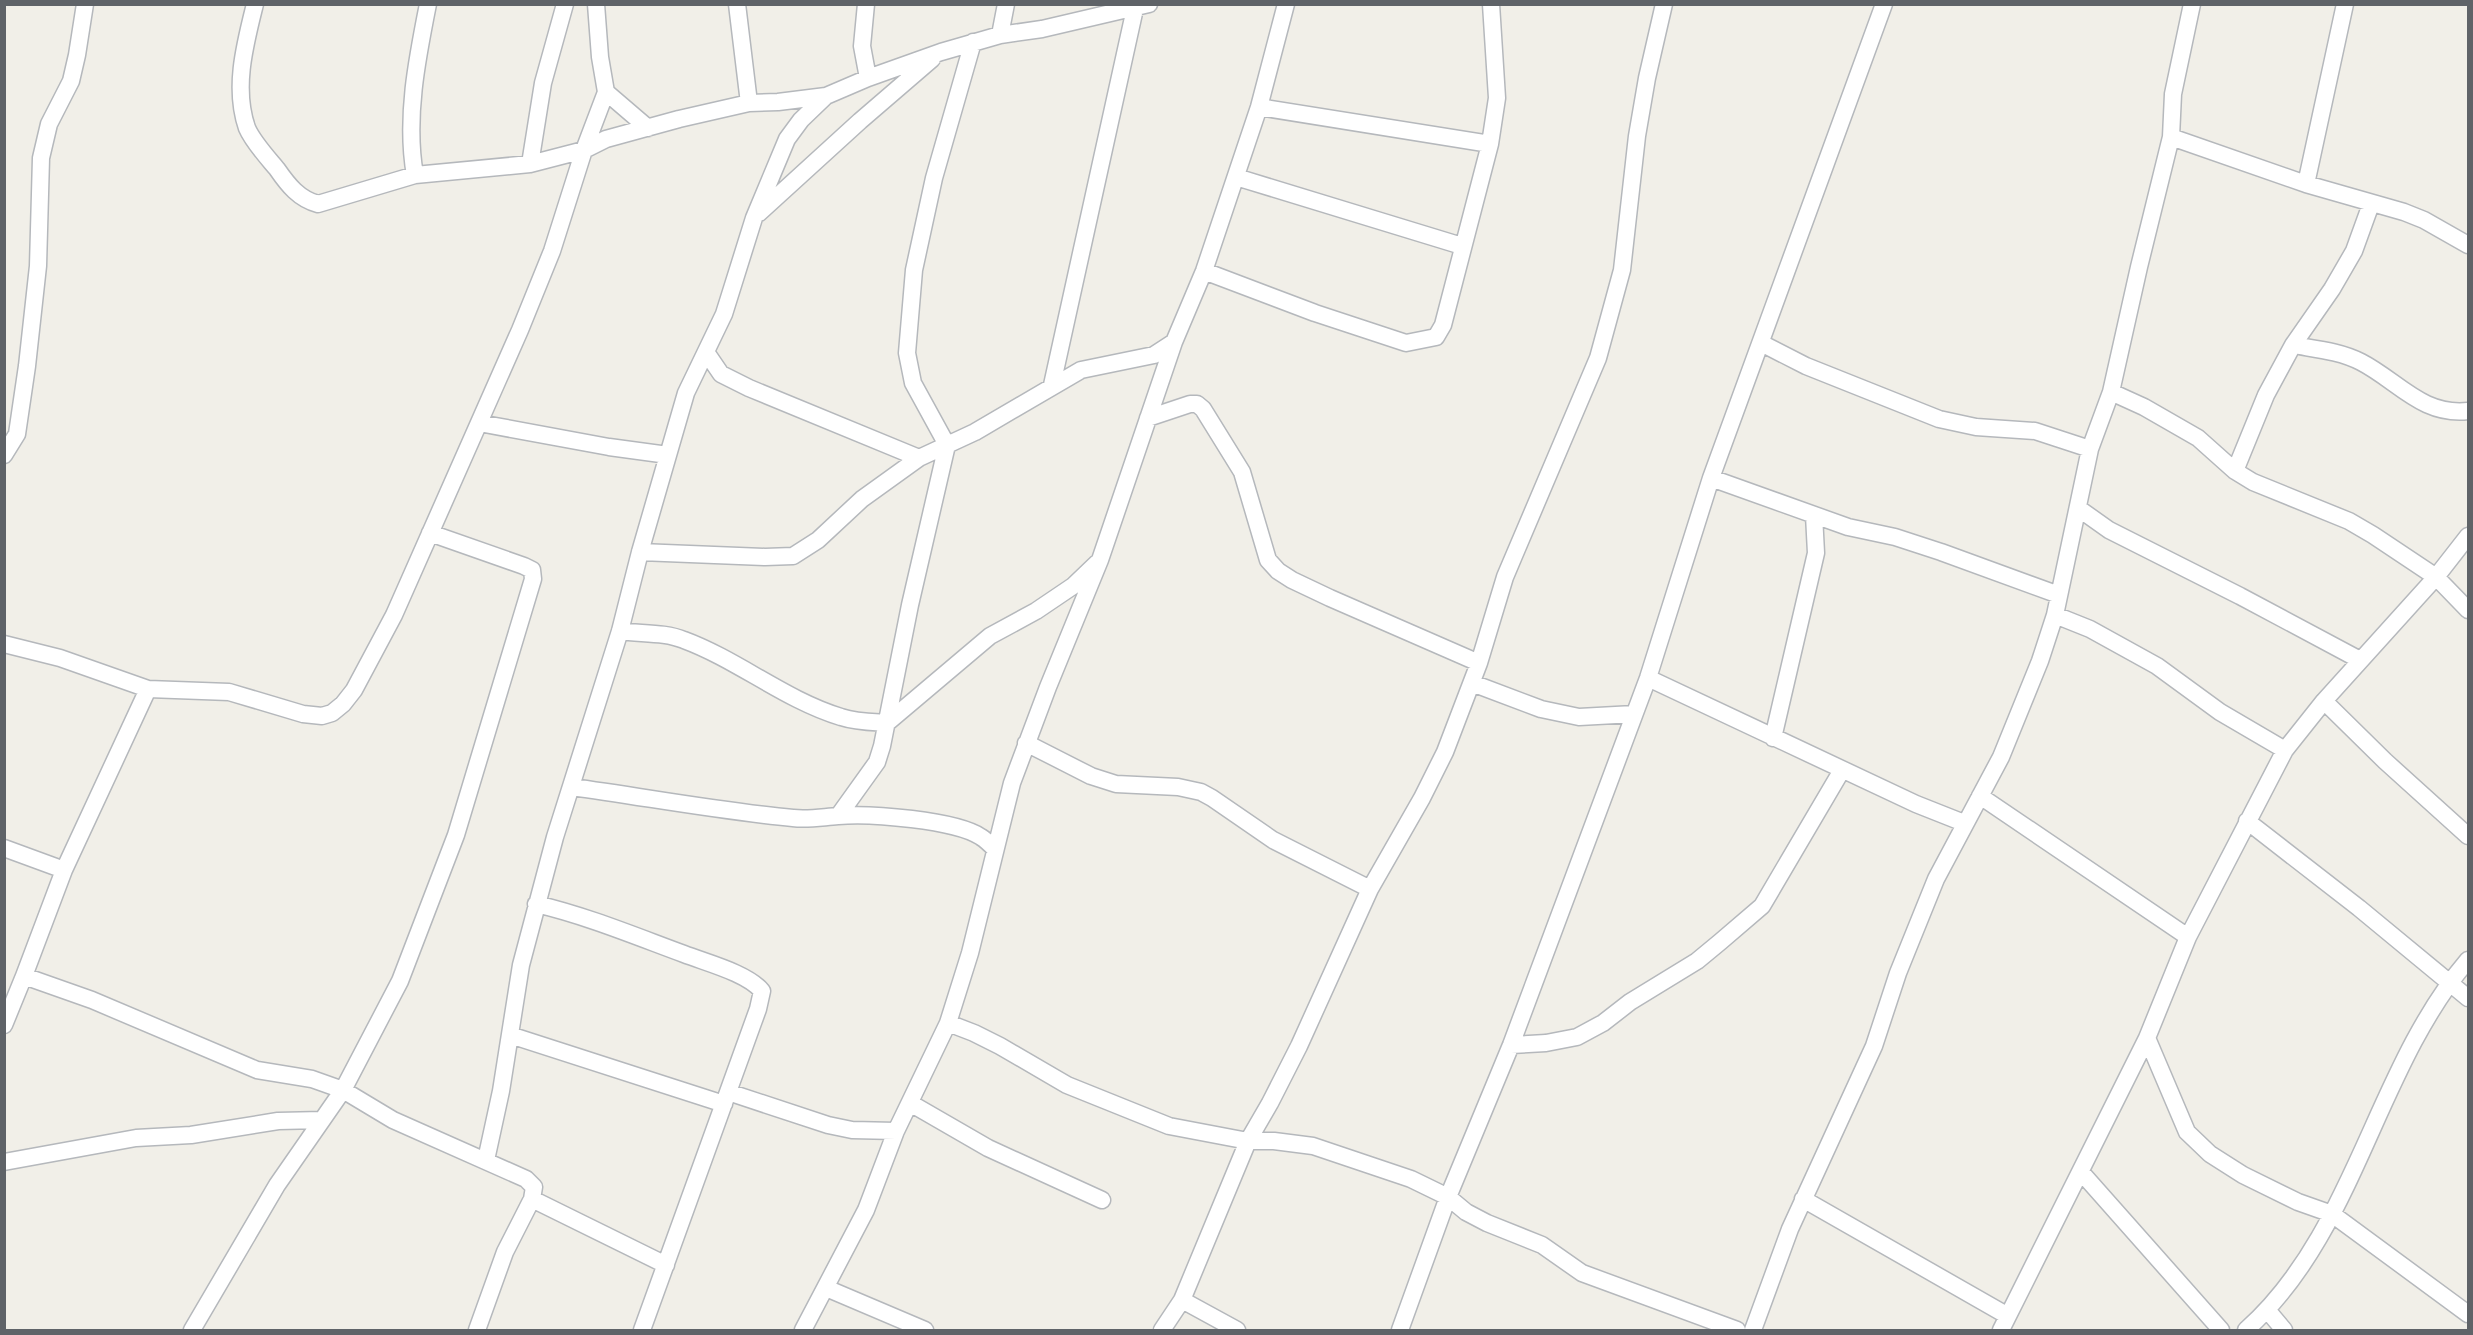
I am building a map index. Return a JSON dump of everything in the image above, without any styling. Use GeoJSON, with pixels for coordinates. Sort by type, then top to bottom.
{"type":"FeatureCollection","features":[{"type":"Feature","properties":{"kind":"street"},"geometry":{"type":"LineString","coordinates":[[4,454],[17,434],[27,366],[38,266],[41,158],[49,124],[71,81],[85,4]]}},
{"type":"Feature","properties":{"kind":"street"},"geometry":{"type":"LineString","coordinates":[[255,4],[243,52],[240,98],[248,129],[286,182],[308,201],[318,204],[416,175],[530,164],[584,150],[606,139],[749,103],[826,96],[868,78],[1000,34],[1042,29],[1140,5],[1052,385]]}},
{"type":"Feature","properties":{"kind":"street"},"geometry":{"type":"LineString","coordinates":[[416,175],[411,122],[428,4]]}},
{"type":"Feature","properties":{"kind":"street"},"geometry":{"type":"LineString","coordinates":[[530,164],[543,83],[565,4]]}},
{"type":"Feature","properties":{"kind":"street"},"geometry":{"type":"LineString","coordinates":[[4,644],[60,658],[148,689],[229,692],[303,714],[322,716],[332,713],[343,704],[354,690],[406,590],[542,278],[584,150],[606,92],[600,57],[596,4]]}},
{"type":"Feature","properties":{"kind":"street"},"geometry":{"type":"LineString","coordinates":[[737,4],[749,103]]}},
{"type":"Feature","properties":{"kind":"street"},"geometry":{"type":"LineString","coordinates":[[866,4],[862,46],[868,78]]}},
{"type":"Feature","properties":{"kind":"street"},"geometry":{"type":"LineString","coordinates":[[1000,34],[1006,4]]}},
{"type":"Feature","properties":{"kind":"street"},"geometry":{"type":"LineString","coordinates":[[794,1330],[806,1325],[866,1210],[896,1131],[948,1023],[970,953],[1012,783],[1100,560],[1174,342],[1204,271],[1259,107],[1286,4]]}},
{"type":"Feature","properties":{"kind":"street"},"geometry":{"type":"LineString","coordinates":[[1204,271],[1315,314],[1406,342],[1423,341],[1436,337],[1443,325],[1490,144],[1497,98],[1491,4]]}},
{"type":"Feature","properties":{"kind":"street"},"geometry":{"type":"LineString","coordinates":[[1162,1330],[1182,1300],[1248,1141],[1294,1056],[1370,889],[1436,772],[1472,683],[1504,577],[1603,342],[1622,270],[1637,136],[1647,78],[1663,11],[1675,4]]}},
{"type":"Feature","properties":{"kind":"street"},"geometry":{"type":"LineString","coordinates":[[1753,1330],[1803,1199],[1874,1046],[1899,972],[1932,889],[1964,823],[2001,757],[2022,708],[2055,615],[2090,449],[2111,392],[2171,137],[2173,94],[2192,4]]}},
{"type":"Feature","properties":{"kind":"street"},"geometry":{"type":"LineString","coordinates":[[2306,184],[2345,4]]}},
{"type":"Feature","properties":{"kind":"street"},"geometry":{"type":"LineString","coordinates":[[1400,1330],[1448,1197],[1511,1045],[1648,678],[1711,478],[1881,5]]}},
{"type":"Feature","properties":{"kind":"street"},"geometry":{"type":"LineString","coordinates":[[839,815],[876,762],[947,445],[913,382],[907,353],[917,258],[934,178],[973,42]]}},
{"type":"Feature","properties":{"kind":"street"},"geometry":{"type":"LineString","coordinates":[[753,218],[860,121],[941,52]]}},
{"type":"Feature","properties":{"kind":"street"},"geometry":{"type":"LineString","coordinates":[[606,92],[648,128]]}},
{"type":"Feature","properties":{"kind":"street"},"geometry":{"type":"LineString","coordinates":[[486,1160],[521,964],[536,904],[620,631],[640,552],[686,393],[724,314],[753,218],[787,139],[801,120],[826,96]]}},
{"type":"Feature","properties":{"kind":"street"},"geometry":{"type":"LineString","coordinates":[[1259,107],[1490,144]]}},
{"type":"Feature","properties":{"kind":"street"},"geometry":{"type":"LineString","coordinates":[[2171,137],[2306,184],[2424,220],[2469,245]]}},
{"type":"Feature","properties":{"kind":"street"},"geometry":{"type":"LineString","coordinates":[[1236,177],[1462,246]]}},
{"type":"Feature","properties":{"kind":"street"},"geometry":{"type":"LineString","coordinates":[[2235,471],[2266,395],[2293,345],[2332,289],[2354,251],[2371,204]]}},
{"type":"Feature","properties":{"kind":"street"},"geometry":{"type":"LineString","coordinates":[[640,552],[793,556],[818,540],[862,499],[919,458],[975,432],[1081,370],[1154,355],[1174,342]]}},
{"type":"Feature","properties":{"kind":"street"},"geometry":{"type":"LineString","coordinates":[[1761,343],[1806,366],[1947,421],[1976,427],[2035,431],[2090,449]]}},
{"type":"Feature","properties":{"kind":"street"},"geometry":{"type":"LineString","coordinates":[[2293,345],[2329,351],[2360,361],[2409,395],[2436,409],[2469,411]]}},
{"type":"Feature","properties":{"kind":"street"},"geometry":{"type":"LineString","coordinates":[[706,352],[721,374],[749,388],[919,458]]}},
{"type":"Feature","properties":{"kind":"street"},"geometry":{"type":"LineString","coordinates":[[2111,392],[2152,411],[2198,438],[2235,471],[2253,482],[2349,521],[2394,548],[2436,577],[2469,610]]}},
{"type":"Feature","properties":{"kind":"street"},"geometry":{"type":"LineString","coordinates":[[1148,418],[1190,404],[1197,404],[1208,415],[1242,472],[1268,560],[1278,571],[1330,598],[1479,663]]}},
{"type":"Feature","properties":{"kind":"street"},"geometry":{"type":"LineString","coordinates":[[479,423],[609,447],[668,455]]}},
{"type":"Feature","properties":{"kind":"street"},"geometry":{"type":"LineString","coordinates":[[1711,478],[1814,515],[1941,552],[2059,595]]}},
{"type":"Feature","properties":{"kind":"street"},"geometry":{"type":"LineString","coordinates":[[2078,508],[2109,530],[2360,660]]}},
{"type":"Feature","properties":{"kind":"street"},"geometry":{"type":"LineString","coordinates":[[1773,738],[1816,553],[1814,515]]}},
{"type":"Feature","properties":{"kind":"street"},"geometry":{"type":"LineString","coordinates":[[192,1330],[277,1185],[343,1090],[400,981],[456,835],[534,579],[532,570],[524,566],[430,533]]}},
{"type":"Feature","properties":{"kind":"street"},"geometry":{"type":"LineString","coordinates":[[1803,1199],[2004,1323],[2147,1038],[2188,937],[2286,750],[2324,701],[2436,577],[2469,536]]}},
{"type":"Feature","properties":{"kind":"street"},"geometry":{"type":"LineString","coordinates":[[620,631],[682,639],[707,649],[840,717],[861,722],[886,723],[990,636],[1045,605],[1072,586],[1100,560]]}},
{"type":"Feature","properties":{"kind":"street"},"geometry":{"type":"LineString","coordinates":[[2055,615],[2090,629],[2157,666],[2220,712],[2286,750]]}},
{"type":"Feature","properties":{"kind":"street"},"geometry":{"type":"LineString","coordinates":[[1648,678],[1916,804],[1964,823]]}},
{"type":"Feature","properties":{"kind":"street"},"geometry":{"type":"LineString","coordinates":[[1472,683],[1541,709],[1579,717],[1634,714]]}},
{"type":"Feature","properties":{"kind":"street"},"geometry":{"type":"LineString","coordinates":[[4,1025],[64,870],[148,689]]}},
{"type":"Feature","properties":{"kind":"street"},"geometry":{"type":"LineString","coordinates":[[2324,701],[2385,761],[2469,836]]}},
{"type":"Feature","properties":{"kind":"street"},"geometry":{"type":"LineString","coordinates":[[1026,743],[1091,776],[1116,784],[1178,787],[1201,792],[1273,840],[1370,889]]}},
{"type":"Feature","properties":{"kind":"street"},"geometry":{"type":"LineString","coordinates":[[1511,1045],[1546,1043],[1577,1037],[1603,1023],[1630,1002],[1697,961],[1720,942],[1762,906],[1842,770]]}},
{"type":"Feature","properties":{"kind":"street"},"geometry":{"type":"LineString","coordinates":[[571,787],[681,805],[796,819],[817,819],[839,815],[901,817],[962,828],[981,836],[995,849]]}},
{"type":"Feature","properties":{"kind":"street"},"geometry":{"type":"LineString","coordinates":[[1980,796],[2188,937]]}},
{"type":"Feature","properties":{"kind":"street"},"geometry":{"type":"LineString","coordinates":[[2247,821],[2469,998]]}},
{"type":"Feature","properties":{"kind":"street"},"geometry":{"type":"LineString","coordinates":[[4,848],[64,870]]}},
{"type":"Feature","properties":{"kind":"street"},"geometry":{"type":"LineString","coordinates":[[536,904],[568,911],[601,923],[755,983],[762,991],[758,1009],[642,1330]]}},
{"type":"Feature","properties":{"kind":"street"},"geometry":{"type":"LineString","coordinates":[[2246,1330],[2268,1311],[2295,1276],[2332,1214],[2413,1044],[2448,983],[2469,960]]}},
{"type":"Feature","properties":{"kind":"street"},"geometry":{"type":"LineString","coordinates":[[24,976],[92,1000],[257,1070],[312,1079],[343,1090],[393,1120],[526,1179],[534,1187],[532,1199],[505,1252],[477,1330]]}},
{"type":"Feature","properties":{"kind":"street"},"geometry":{"type":"LineString","coordinates":[[948,1023],[974,1033],[1040,1072],[1095,1098],[1169,1126],[1248,1141],[1274,1141],[1313,1146],[1412,1179],[1448,1197],[1466,1212],[1487,1223],[1542,1245],[1582,1273],[1737,1330]]}},
{"type":"Feature","properties":{"kind":"street"},"geometry":{"type":"LineString","coordinates":[[510,1035],[828,1125],[852,1130],[896,1131]]}},
{"type":"Feature","properties":{"kind":"street"},"geometry":{"type":"LineString","coordinates":[[2147,1038],[2187,1132],[2210,1154],[2242,1175],[2298,1202],[2332,1214],[2469,1314]]}},
{"type":"Feature","properties":{"kind":"street"},"geometry":{"type":"LineString","coordinates":[[910,1103],[988,1148],[1102,1200]]}},
{"type":"Feature","properties":{"kind":"street"},"geometry":{"type":"LineString","coordinates":[[4,1162],[136,1138],[191,1135],[278,1121],[322,1120]]}},
{"type":"Feature","properties":{"kind":"street"},"geometry":{"type":"LineString","coordinates":[[2081,1172],[2221,1330]]}},
{"type":"Feature","properties":{"kind":"street"},"geometry":{"type":"LineString","coordinates":[[532,1199],[666,1266]]}},
{"type":"Feature","properties":{"kind":"street"},"geometry":{"type":"LineString","coordinates":[[826,1288],[925,1330]]}},
{"type":"Feature","properties":{"kind":"street"},"geometry":{"type":"LineString","coordinates":[[1182,1300],[1237,1330]]}},
{"type":"Feature","properties":{"kind":"street"},"geometry":{"type":"LineString","coordinates":[[2268,1311],[2284,1330]]}}]}
